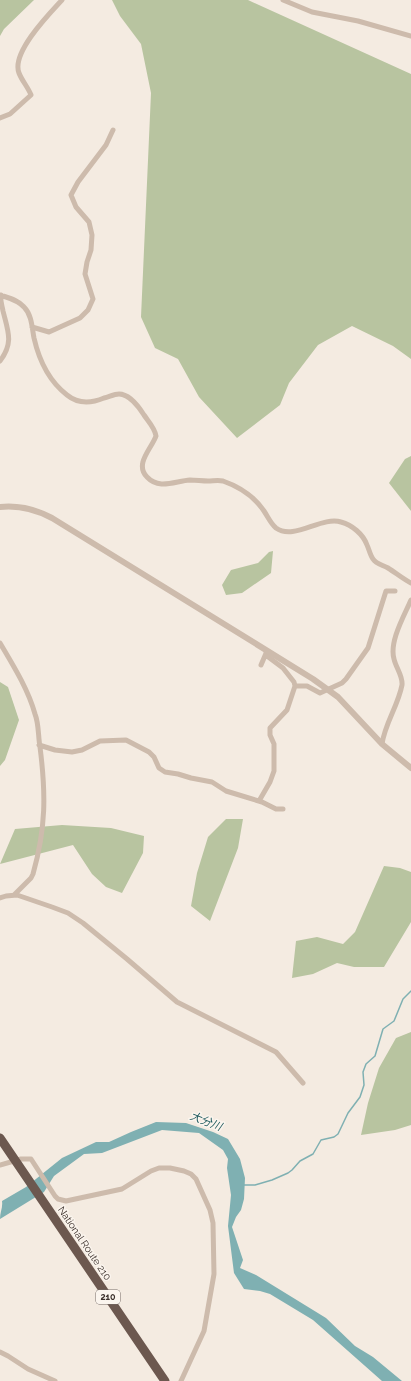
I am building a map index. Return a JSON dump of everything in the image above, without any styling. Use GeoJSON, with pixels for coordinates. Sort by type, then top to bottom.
{"type":"FeatureCollection","features":[{"type":"Feature","properties":{"kind":"highway","name":"National Route 210"},"geometry":{"type":"LineString","coordinates":[[0,1138],[165,1381]]}},
{"type":"Feature","properties":{"kind":"street"},"geometry":{"type":"LineString","coordinates":[[0,118],[10,114],[31,95],[18,73],[18,64],[21,53],[48,16],[62,0]]}},
{"type":"Feature","properties":{"kind":"street"},"geometry":{"type":"LineString","coordinates":[[283,0],[312,12],[358,20],[411,36]]}},
{"type":"Feature","properties":{"kind":"street"},"geometry":{"type":"LineString","coordinates":[[32,327],[49,332],[80,318],[88,310],[93,299],[86,274],[87,262],[91,250],[92,235],[89,222],[76,206],[71,195],[78,182],[106,145],[113,130]]}},
{"type":"Feature","properties":{"kind":"street"},"geometry":{"type":"LineString","coordinates":[[0,361],[6,352],[9,338],[1,295],[11,298],[24,307],[29,314],[38,353],[46,372],[58,388],[69,397],[76,401],[85,402],[120,394],[134,402],[154,430],[156,436],[142,463],[147,478],[159,484],[192,480],[220,480],[242,489],[250,495],[260,505],[272,524],[281,531],[291,532],[323,522],[342,522],[361,534],[366,542],[372,558],[375,561],[411,583]]}},
{"type":"Feature","properties":{"kind":"street"},"geometry":{"type":"LineString","coordinates":[[0,507],[14,506],[27,508],[52,518],[331,691],[382,744],[411,768]]}},
{"type":"Feature","properties":{"kind":"street"},"geometry":{"type":"LineString","coordinates":[[295,686],[307,686],[320,693],[346,680],[368,648],[386,590],[395,591]]}},
{"type":"Feature","properties":{"kind":"street"},"geometry":{"type":"LineString","coordinates":[[382,744],[386,728],[402,686],[401,677],[393,652],[395,640],[411,600]]}},
{"type":"Feature","properties":{"kind":"street"},"geometry":{"type":"LineString","coordinates":[[0,643],[10,659],[32,705],[38,724],[39,746],[45,792],[43,834],[34,874],[14,895]]}},
{"type":"Feature","properties":{"kind":"street"},"geometry":{"type":"LineString","coordinates":[[261,665],[266,652]]}},
{"type":"Feature","properties":{"kind":"street"},"geometry":{"type":"LineString","coordinates":[[266,652],[267,656],[283,668],[295,686]]}},
{"type":"Feature","properties":{"kind":"street"},"geometry":{"type":"LineString","coordinates":[[259,801],[270,782],[274,771],[274,744],[270,736],[270,728],[288,707],[295,686]]}},
{"type":"Feature","properties":{"kind":"street"},"geometry":{"type":"LineString","coordinates":[[39,746],[72,752],[82,750],[100,742],[126,740],[149,752],[154,757],[159,768],[165,772],[212,782],[226,791],[259,801],[276,809],[283,809]]}},
{"type":"Feature","properties":{"kind":"street"},"geometry":{"type":"LineString","coordinates":[[0,898],[14,895],[52,907],[76,918],[137,967],[177,1002],[276,1052],[303,1083]]}},
{"type":"Feature","properties":{"kind":"street"},"geometry":{"type":"LineString","coordinates":[[0,1165],[25,1158],[31,1159],[52,1192],[58,1199],[66,1201],[118,1191],[127,1187],[151,1171],[159,1168],[170,1168],[184,1171],[191,1174],[196,1179],[210,1210],[213,1223],[214,1274],[204,1331],[181,1381]]}},
{"type":"Feature","properties":{"kind":"street"},"geometry":{"type":"LineString","coordinates":[[0,1352],[28,1369],[55,1381]]}},
{"type":"Feature","properties":{"kind":"green space"},"geometry":{"type":"Polygon","coordinates":[[[0,0],[34,0],[4,29],[0,36],[0,0]]]}},
{"type":"Feature","properties":{"kind":"green space"},"geometry":{"type":"Polygon","coordinates":[[[112,0],[248,0],[411,74],[411,359],[393,346],[352,326],[318,345],[289,383],[280,405],[237,438],[199,397],[178,359],[155,348],[141,317],[151,93],[141,44],[120,16],[112,0]]]}},
{"type":"Feature","properties":{"kind":"green space"},"geometry":{"type":"Polygon","coordinates":[[[411,456],[411,511],[389,483],[405,459],[411,456]]]}},
{"type":"Feature","properties":{"kind":"green space"},"geometry":{"type":"Polygon","coordinates":[[[273,551],[271,573],[242,593],[226,595],[222,585],[231,570],[258,563],[269,552],[273,551]]]}},
{"type":"Feature","properties":{"kind":"green space"},"geometry":{"type":"Polygon","coordinates":[[[0,682],[8,687],[19,720],[5,760],[0,766],[0,682]]]}},
{"type":"Feature","properties":{"kind":"green space"},"geometry":{"type":"Polygon","coordinates":[[[226,819],[243,819],[238,848],[210,921],[191,906],[197,873],[208,837],[226,819]]]}},
{"type":"Feature","properties":{"kind":"green space"},"geometry":{"type":"Polygon","coordinates":[[[62,825],[111,828],[144,836],[143,853],[122,893],[106,887],[92,874],[73,845],[0,864],[15,829],[62,825]]]}},
{"type":"Feature","properties":{"kind":"green space"},"geometry":{"type":"Polygon","coordinates":[[[384,866],[400,868],[411,872],[411,922],[384,967],[354,967],[337,963],[313,974],[292,978],[296,941],[317,937],[343,944],[355,932],[384,866]]]}},
{"type":"Feature","properties":{"kind":"green space"},"geometry":{"type":"Polygon","coordinates":[[[411,1032],[411,1125],[395,1130],[361,1135],[368,1103],[379,1068],[396,1038],[411,1032]]]}},
{"type":"Feature","properties":{"kind":"water"},"geometry":{"type":"Polygon","coordinates":[[[156,1122],[186,1123],[213,1132],[228,1139],[240,1159],[245,1178],[244,1199],[241,1210],[232,1227],[243,1260],[240,1268],[256,1275],[326,1318],[355,1346],[373,1357],[402,1381],[382,1381],[313,1320],[270,1294],[244,1289],[234,1273],[228,1226],[231,1195],[227,1168],[228,1159],[223,1150],[199,1133],[162,1130],[102,1153],[84,1154],[54,1176],[44,1192],[0,1219],[2,1201],[26,1187],[62,1158],[96,1142],[109,1142],[156,1122]]]}},
{"type":"Feature","properties":{"kind":"waterway"},"geometry":{"type":"LineString","coordinates":[[244,1185],[255,1185],[288,1173],[300,1161],[313,1154],[321,1140],[334,1137],[338,1134],[348,1113],[360,1097],[364,1085],[363,1072],[366,1064],[375,1056],[383,1029],[394,1021],[403,999],[411,991]]}},
{"type":"Feature","properties":{"kind":"water label","name":"大分川"},"geometry":{"type":"Point","coordinates":[206,1121]}}]}
